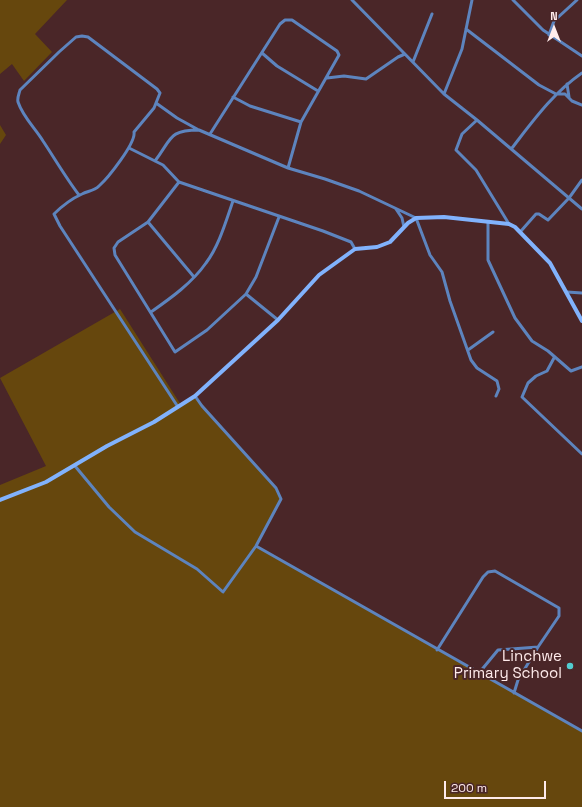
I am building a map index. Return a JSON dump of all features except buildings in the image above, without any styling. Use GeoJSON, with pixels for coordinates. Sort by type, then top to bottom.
{"type":"FeatureCollection","features":[{"type":"Feature","properties":{"kind":"street"},"geometry":{"type":"LineString","coordinates":[[352,0],[444,94],[512,148],[582,209]]}},
{"type":"Feature","properties":{"kind":"street"},"geometry":{"type":"LineString","coordinates":[[444,94],[456,67],[466,29],[468,10],[472,0]]}},
{"type":"Feature","properties":{"kind":"street"},"geometry":{"type":"LineString","coordinates":[[513,0],[549,35],[582,56]]}},
{"type":"Feature","properties":{"kind":"street"},"geometry":{"type":"LineString","coordinates":[[549,35],[554,21],[577,0]]}},
{"type":"Feature","properties":{"kind":"street"},"geometry":{"type":"LineString","coordinates":[[413,62],[432,14]]}},
{"type":"Feature","properties":{"kind":"street"},"geometry":{"type":"LineString","coordinates":[[210,134],[280,24],[285,20],[292,20],[339,53],[327,78],[301,122],[288,168]]}},
{"type":"Feature","properties":{"kind":"street"},"geometry":{"type":"LineString","coordinates":[[466,29],[540,85],[556,94],[565,94],[582,105]]}},
{"type":"Feature","properties":{"kind":"street"},"geometry":{"type":"LineString","coordinates":[[79,195],[21,109],[18,98],[20,90],[70,42],[76,37],[82,36],[88,37],[157,89],[160,93],[156,104],[134,132],[135,136],[129,148],[98,187],[79,195],[63,205],[54,214],[55,218],[178,407]]}},
{"type":"Feature","properties":{"kind":"street"},"geometry":{"type":"LineString","coordinates":[[262,53],[277,66],[318,91]]}},
{"type":"Feature","properties":{"kind":"street"},"geometry":{"type":"LineString","coordinates":[[327,78],[344,76],[366,79],[398,57],[405,54]]}},
{"type":"Feature","properties":{"kind":"street"},"geometry":{"type":"LineString","coordinates":[[512,148],[556,94],[566,84],[582,73]]}},
{"type":"Feature","properties":{"kind":"street"},"geometry":{"type":"LineString","coordinates":[[566,84],[569,97]]}},
{"type":"Feature","properties":{"kind":"street"},"geometry":{"type":"LineString","coordinates":[[233,97],[250,106],[301,122]]}},
{"type":"Feature","properties":{"kind":"street"},"geometry":{"type":"LineString","coordinates":[[156,104],[199,130],[288,168],[341,184],[416,218],[444,217],[509,224],[521,231],[550,263],[582,321]]}},
{"type":"Feature","properties":{"kind":"street"},"geometry":{"type":"LineString","coordinates":[[477,120],[462,134],[456,150],[476,170],[509,224]]}},
{"type":"Feature","properties":{"kind":"street"},"geometry":{"type":"LineString","coordinates":[[155,161],[176,132],[184,130],[199,130]]}},
{"type":"Feature","properties":{"kind":"street"},"geometry":{"type":"LineString","coordinates":[[129,148],[155,161],[168,170],[179,182],[350,242],[355,249]]}},
{"type":"Feature","properties":{"kind":"street"},"geometry":{"type":"LineString","coordinates":[[521,231],[536,214],[539,214],[548,220],[569,198],[582,180]]}},
{"type":"Feature","properties":{"kind":"street"},"geometry":{"type":"LineString","coordinates":[[179,182],[148,222],[118,242],[114,248],[115,255],[175,352],[207,330],[246,294],[256,276],[279,217]]}},
{"type":"Feature","properties":{"kind":"street"},"geometry":{"type":"LineString","coordinates":[[151,312],[168,300],[194,277],[207,262],[233,201]]}},
{"type":"Feature","properties":{"kind":"street"},"geometry":{"type":"LineString","coordinates":[[395,208],[402,218],[404,227]]}},
{"type":"Feature","properties":{"kind":"street"},"geometry":{"type":"LineString","coordinates":[[0,500],[41,485],[195,396],[278,320],[319,275],[355,249],[369,249],[390,242],[404,227],[416,218]]}},
{"type":"Feature","properties":{"kind":"street"},"geometry":{"type":"LineString","coordinates":[[416,218],[430,255],[442,272],[450,301],[471,360],[478,368],[497,381],[499,389],[496,396]]}},
{"type":"Feature","properties":{"kind":"street"},"geometry":{"type":"LineString","coordinates":[[148,222],[194,277]]}},
{"type":"Feature","properties":{"kind":"street"},"geometry":{"type":"LineString","coordinates":[[488,222],[487,256],[502,293],[520,326],[527,336],[571,371],[582,367]]}},
{"type":"Feature","properties":{"kind":"street"},"geometry":{"type":"LineString","coordinates":[[567,292],[582,293]]}},
{"type":"Feature","properties":{"kind":"street"},"geometry":{"type":"LineString","coordinates":[[246,294],[278,320]]}},
{"type":"Feature","properties":{"kind":"street"},"geometry":{"type":"LineString","coordinates":[[468,350],[494,332]]}},
{"type":"Feature","properties":{"kind":"street"},"geometry":{"type":"LineString","coordinates":[[554,358],[547,371],[531,379],[522,397],[582,454]]}},
{"type":"Feature","properties":{"kind":"street"},"geometry":{"type":"LineString","coordinates":[[75,466],[109,506],[135,532],[197,569],[223,592],[256,546],[281,499],[280,495],[202,406],[195,396]]}},
{"type":"Feature","properties":{"kind":"street"},"geometry":{"type":"LineString","coordinates":[[256,546],[582,731]]}},
{"type":"Feature","properties":{"kind":"street"},"geometry":{"type":"LineString","coordinates":[[438,650],[483,577],[488,572],[495,571],[558,608],[559,616],[518,680],[514,693]]}},
{"type":"Feature","properties":{"kind":"street"},"geometry":{"type":"LineString","coordinates":[[479,673],[498,650],[538,647]]}},
{"type":"Feature","properties":{"kind":"shaded area"},"geometry":{"type":"Polygon","coordinates":[[[0,0],[67,0],[35,34],[52,52],[24,81],[12,64],[0,74],[0,0]]]}},
{"type":"Feature","properties":{"kind":"shaded area"},"geometry":{"type":"Polygon","coordinates":[[[0,125],[6,135],[0,144],[0,125]]]}},
{"type":"Feature","properties":{"kind":"shaded area"},"geometry":{"type":"Polygon","coordinates":[[[120,309],[181,405],[195,396],[276,488],[281,499],[256,546],[582,731],[582,807],[0,807],[0,485],[46,466],[0,378],[120,309]]]}},
{"type":"Feature","properties":{"kind":"place","name":"Linchwe Primary School"},"geometry":{"type":"Point","coordinates":[570,666]}}]}
